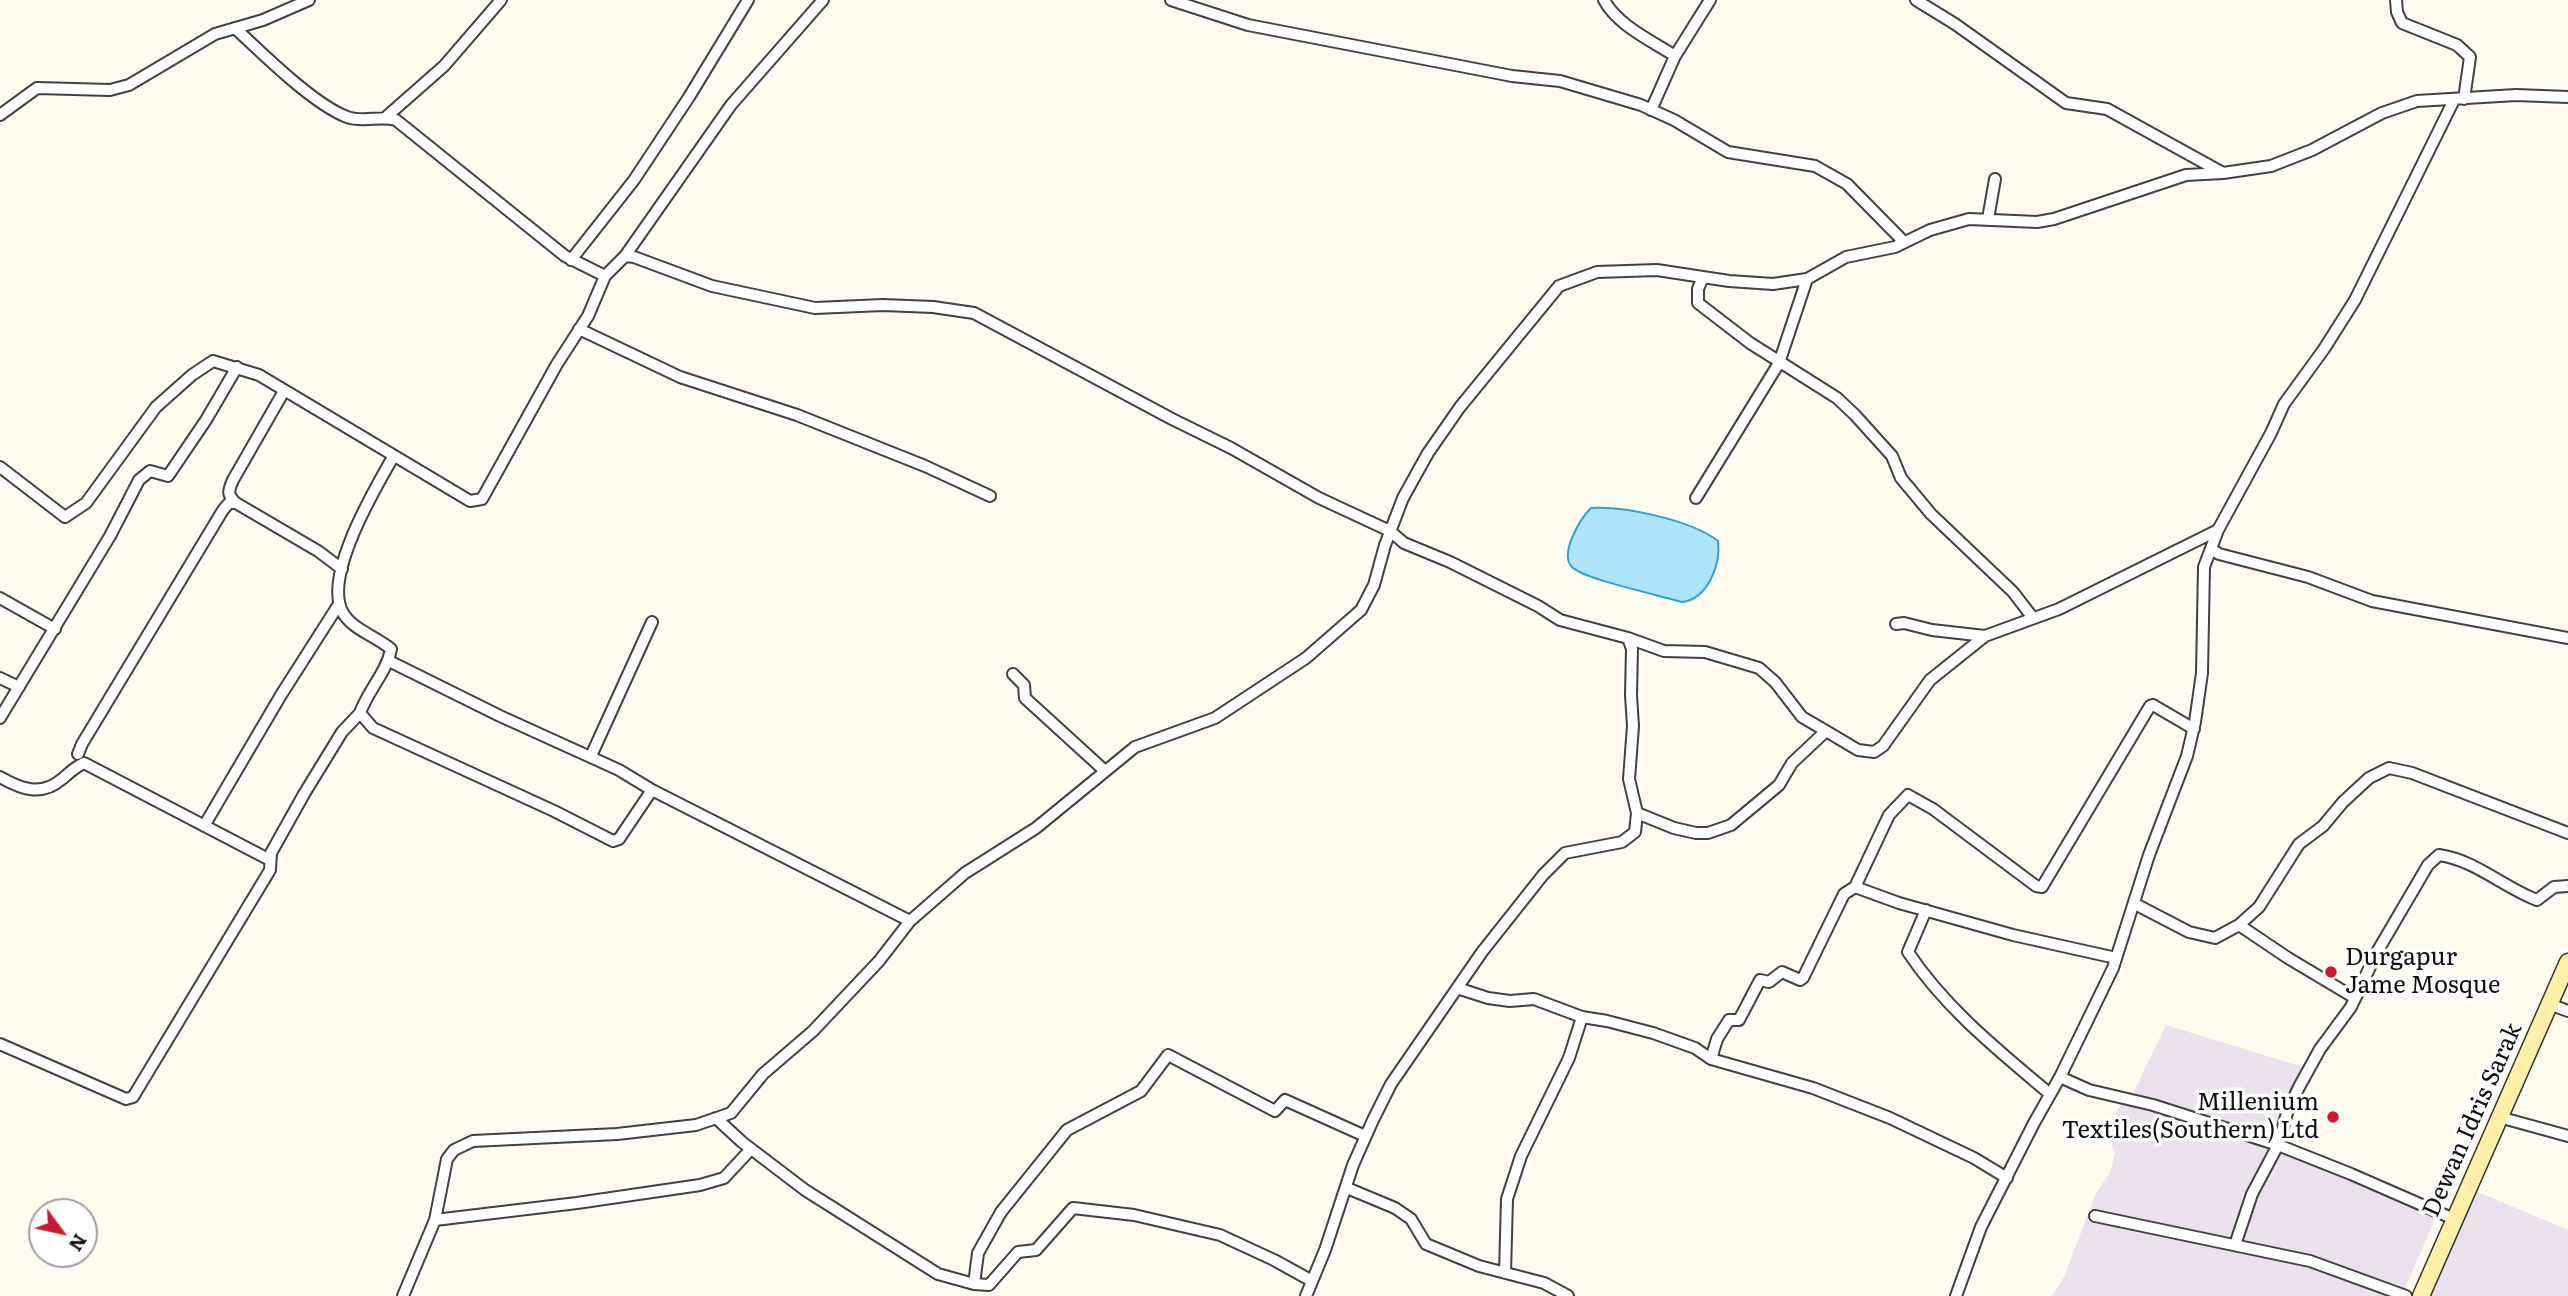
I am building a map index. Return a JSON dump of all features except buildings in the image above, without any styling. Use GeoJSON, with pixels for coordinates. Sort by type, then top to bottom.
{"type":"FeatureCollection","features":[{"type":"Feature","properties":{"kind":"main road","name":"Dewan Idris Sarak"},"geometry":{"type":"LineString","coordinates":[[2421,1296],[2568,962]]}},
{"type":"Feature","properties":{"kind":"street"},"geometry":{"type":"LineString","coordinates":[[0,115],[37,88],[110,90],[129,85],[215,34],[263,20],[309,0]]}},
{"type":"Feature","properties":{"kind":"street"},"geometry":{"type":"LineString","coordinates":[[386,117],[444,65],[501,0]]}},
{"type":"Feature","properties":{"kind":"street"},"geometry":{"type":"LineString","coordinates":[[571,260],[634,180],[695,88],[748,0]]}},
{"type":"Feature","properties":{"kind":"street"},"geometry":{"type":"LineString","coordinates":[[0,467],[65,517],[86,503],[156,407],[192,375],[213,361],[259,375],[470,501],[482,499],[579,329],[605,276],[625,256],[731,105],[823,0]]}},
{"type":"Feature","properties":{"kind":"street"},"geometry":{"type":"LineString","coordinates":[[1171,0],[1248,26],[1511,76],[1560,81],[1651,110],[1674,120],[1728,152],[1815,166],[1847,184],[1904,242]]}},
{"type":"Feature","properties":{"kind":"street"},"geometry":{"type":"LineString","coordinates":[[1604,0],[1609,10],[1675,56]]}},
{"type":"Feature","properties":{"kind":"street"},"geometry":{"type":"LineString","coordinates":[[1651,110],[1675,56],[1710,0]]}},
{"type":"Feature","properties":{"kind":"street"},"geometry":{"type":"LineString","coordinates":[[1916,0],[1955,24],[2066,103],[2107,109],[2193,159],[2223,173]]}},
{"type":"Feature","properties":{"kind":"street"},"geometry":{"type":"LineString","coordinates":[[1956,1296],[1980,1227],[2091,1016],[2116,958],[2149,855],[2187,756],[2202,673],[2204,567],[2218,530],[2284,404],[2355,300],[2459,100],[2470,57],[2457,45],[2402,23],[2396,0]]}},
{"type":"Feature","properties":{"kind":"street"},"geometry":{"type":"LineString","coordinates":[[235,28],[326,105],[350,118],[386,117],[396,120],[571,260],[605,276]]}},
{"type":"Feature","properties":{"kind":"street"},"geometry":{"type":"LineString","coordinates":[[403,1296],[435,1220],[447,1159],[454,1150],[473,1141],[617,1134],[696,1125],[731,1113],[763,1074],[813,1031],[879,961],[910,921],[965,873],[1036,828],[1135,747],[1215,718],[1306,658],[1361,610],[1374,585],[1403,498],[1428,453],[1460,407],[1559,286],[1597,272],[1657,270],[1773,284],[1807,279],[1846,257],[1895,247],[1930,230],[1969,219],[2037,222],[2054,219],[2186,175],[2272,166],[2312,150],[2382,113],[2417,101],[2516,95],[2568,97]]}},
{"type":"Feature","properties":{"kind":"street"},"geometry":{"type":"LineString","coordinates":[[1988,219],[1995,180]]}},
{"type":"Feature","properties":{"kind":"street"},"geometry":{"type":"LineString","coordinates":[[625,256],[712,286],[815,308],[933,306],[974,313],[1231,448],[1319,498],[1390,531],[1404,543],[1450,562],[1560,620],[1628,638],[1664,651],[1705,652],[1759,668],[1776,681],[1802,717],[1858,750],[1874,752],[1883,746],[1930,680],[1985,636],[2059,608],[2218,530]]}},
{"type":"Feature","properties":{"kind":"street"},"geometry":{"type":"LineString","coordinates":[[1703,277],[1698,289],[1698,303],[1779,363],[1837,398],[1892,456],[1901,478],[1931,514],[2013,592],[2033,618]]}},
{"type":"Feature","properties":{"kind":"street"},"geometry":{"type":"LineString","coordinates":[[1696,498],[1779,363],[1807,279]]}},
{"type":"Feature","properties":{"kind":"street"},"geometry":{"type":"LineString","coordinates":[[579,329],[680,377],[797,415],[925,466],[989,496]]}},
{"type":"Feature","properties":{"kind":"street"},"geometry":{"type":"LineString","coordinates":[[0,718],[110,536],[139,481],[150,471],[167,476],[206,420],[237,367]]}},
{"type":"Feature","properties":{"kind":"street"},"geometry":{"type":"LineString","coordinates":[[284,391],[228,491],[236,503],[318,551],[342,569]]}},
{"type":"Feature","properties":{"kind":"street"},"geometry":{"type":"LineString","coordinates":[[204,826],[281,695],[339,604],[343,559],[393,457]]}},
{"type":"Feature","properties":{"kind":"street"},"geometry":{"type":"LineString","coordinates":[[78,754],[216,520],[229,503],[236,503]]}},
{"type":"Feature","properties":{"kind":"street"},"geometry":{"type":"LineString","coordinates":[[2211,550],[2308,577],[2372,601],[2568,638]]}},
{"type":"Feature","properties":{"kind":"street"},"geometry":{"type":"LineString","coordinates":[[0,598],[55,629]]}},
{"type":"Feature","properties":{"kind":"street"},"geometry":{"type":"LineString","coordinates":[[0,1044],[130,1099],[270,870],[271,853],[342,732],[360,713],[388,661],[391,649],[344,615],[339,604]]}},
{"type":"Feature","properties":{"kind":"street"},"geometry":{"type":"LineString","coordinates":[[590,756],[652,622]]}},
{"type":"Feature","properties":{"kind":"street"},"geometry":{"type":"LineString","coordinates":[[1896,624],[1985,636]]}},
{"type":"Feature","properties":{"kind":"street"},"geometry":{"type":"LineString","coordinates":[[1306,1296],[1347,1188],[1353,1165],[1391,1084],[1482,952],[1543,875],[1565,853],[1622,842],[1635,832],[1637,813],[1629,779],[1633,726],[1632,649],[1628,638]]}},
{"type":"Feature","properties":{"kind":"street"},"geometry":{"type":"LineString","coordinates":[[388,661],[619,770],[652,790],[910,921]]}},
{"type":"Feature","properties":{"kind":"street"},"geometry":{"type":"LineString","coordinates":[[1013,674],[1024,685],[1026,698],[1038,711],[1105,771]]}},
{"type":"Feature","properties":{"kind":"street"},"geometry":{"type":"LineString","coordinates":[[0,678],[19,688]]}},
{"type":"Feature","properties":{"kind":"street"},"geometry":{"type":"LineString","coordinates":[[1711,1059],[1723,1027],[1729,1020],[1739,1020],[1760,980],[1769,982],[1780,972],[1800,980],[1803,978],[1844,894],[1855,887],[1889,816],[1908,795],[1933,809],[2036,886],[2042,887],[2150,706],[2153,705],[2194,729]]}},
{"type":"Feature","properties":{"kind":"street"},"geometry":{"type":"LineString","coordinates":[[360,713],[373,728],[613,841],[619,839],[652,790]]}},
{"type":"Feature","properties":{"kind":"street"},"geometry":{"type":"LineString","coordinates":[[1637,813],[1665,825],[1696,832],[1707,833],[1731,825],[1779,785],[1793,763],[1826,731]]}},
{"type":"Feature","properties":{"kind":"street"},"geometry":{"type":"LineString","coordinates":[[0,777],[20,788],[38,791],[58,782],[76,766],[84,763],[271,860]]}},
{"type":"Feature","properties":{"kind":"street"},"geometry":{"type":"LineString","coordinates":[[2135,904],[2189,932],[2215,938],[2239,925],[2259,907],[2299,844],[2323,826],[2343,802],[2369,778],[2389,768],[2412,773],[2568,833]]}},
{"type":"Feature","properties":{"kind":"street"},"geometry":{"type":"LineString","coordinates":[[2235,1245],[2252,1194],[2278,1145],[2299,1087],[2355,998],[2377,952],[2428,865],[2439,855],[2452,857],[2478,867],[2500,882],[2537,900],[2554,887],[2568,886]]}},
{"type":"Feature","properties":{"kind":"street"},"geometry":{"type":"LineString","coordinates":[[1855,887],[1899,904],[2013,935],[2116,958]]}},
{"type":"Feature","properties":{"kind":"street"},"geometry":{"type":"LineString","coordinates":[[1926,911],[1908,952],[1922,974],[1947,1003],[2050,1094]]}},
{"type":"Feature","properties":{"kind":"street"},"geometry":{"type":"LineString","coordinates":[[2239,925],[2355,998]]}},
{"type":"Feature","properties":{"kind":"street"},"geometry":{"type":"LineString","coordinates":[[1457,988],[1488,998],[1510,1001],[1534,999],[1582,1017],[1653,1033],[1695,1048],[1711,1059],[1813,1088],[1847,1100],[1973,1158],[2007,1178]]}},
{"type":"Feature","properties":{"kind":"street"},"geometry":{"type":"LineString","coordinates":[[2549,1004],[2568,1011]]}},
{"type":"Feature","properties":{"kind":"street"},"geometry":{"type":"LineString","coordinates":[[1505,1273],[1507,1199],[1521,1156],[1569,1058],[1582,1017]]}},
{"type":"Feature","properties":{"kind":"street"},"geometry":{"type":"LineString","coordinates":[[974,1284],[978,1253],[1001,1212],[1067,1130],[1141,1091],[1168,1055],[1275,1111],[1285,1100],[1365,1136]]}},
{"type":"Feature","properties":{"kind":"street"},"geometry":{"type":"LineString","coordinates":[[2060,1077],[2089,1090],[2153,1105],[2278,1145],[2454,1219]]}},
{"type":"Feature","properties":{"kind":"street"},"geometry":{"type":"LineString","coordinates":[[2499,1117],[2568,1136]]}},
{"type":"Feature","properties":{"kind":"street"},"geometry":{"type":"LineString","coordinates":[[716,1118],[806,1191],[938,1274],[974,1284],[989,1285],[1018,1252],[1036,1250],[1073,1208],[1134,1215],[1220,1235],[1274,1260],[1312,1282]]}},
{"type":"Feature","properties":{"kind":"street"},"geometry":{"type":"LineString","coordinates":[[435,1220],[700,1185],[724,1178],[751,1149]]}},
{"type":"Feature","properties":{"kind":"street"},"geometry":{"type":"LineString","coordinates":[[1347,1188],[1395,1208],[1411,1219],[1426,1244],[1479,1266],[1544,1283],[1567,1296]]}},
{"type":"Feature","properties":{"kind":"street"},"geometry":{"type":"LineString","coordinates":[[2095,1216],[2310,1261],[2406,1296]]}},
{"type":"Feature","properties":{"kind":"shaded area"},"geometry":{"type":"Polygon","coordinates":[[[2166,1025],[2306,1068],[2277,1134],[2132,1096],[2166,1025]]]}},
{"type":"Feature","properties":{"kind":"shaded area"},"geometry":{"type":"Polygon","coordinates":[[[2122,1102],[2257,1136],[2437,1214],[2402,1296],[2052,1296],[2064,1277],[2096,1193],[2110,1173],[2115,1153],[2110,1139],[2113,1119],[2122,1102]]]}},
{"type":"Feature","properties":{"kind":"shaded area"},"geometry":{"type":"Polygon","coordinates":[[[2471,1189],[2568,1230],[2568,1296],[2422,1296],[2471,1189]]]}},
{"type":"Feature","properties":{"kind":"water"},"geometry":{"type":"Polygon","coordinates":[[[1591,508],[1621,509],[1657,516],[1692,527],[1718,541],[1715,570],[1706,587],[1691,599],[1682,602],[1579,572],[1569,561],[1569,546],[1591,508]]]}},
{"type":"Feature","properties":{"kind":"place","name":"Durgapur Jame Mosque"},"geometry":{"type":"Point","coordinates":[2331,972]}},
{"type":"Feature","properties":{"kind":"place","name":"Millenium Textiles(Southern) Ltd"},"geometry":{"type":"Point","coordinates":[2333,1117]}}]}
